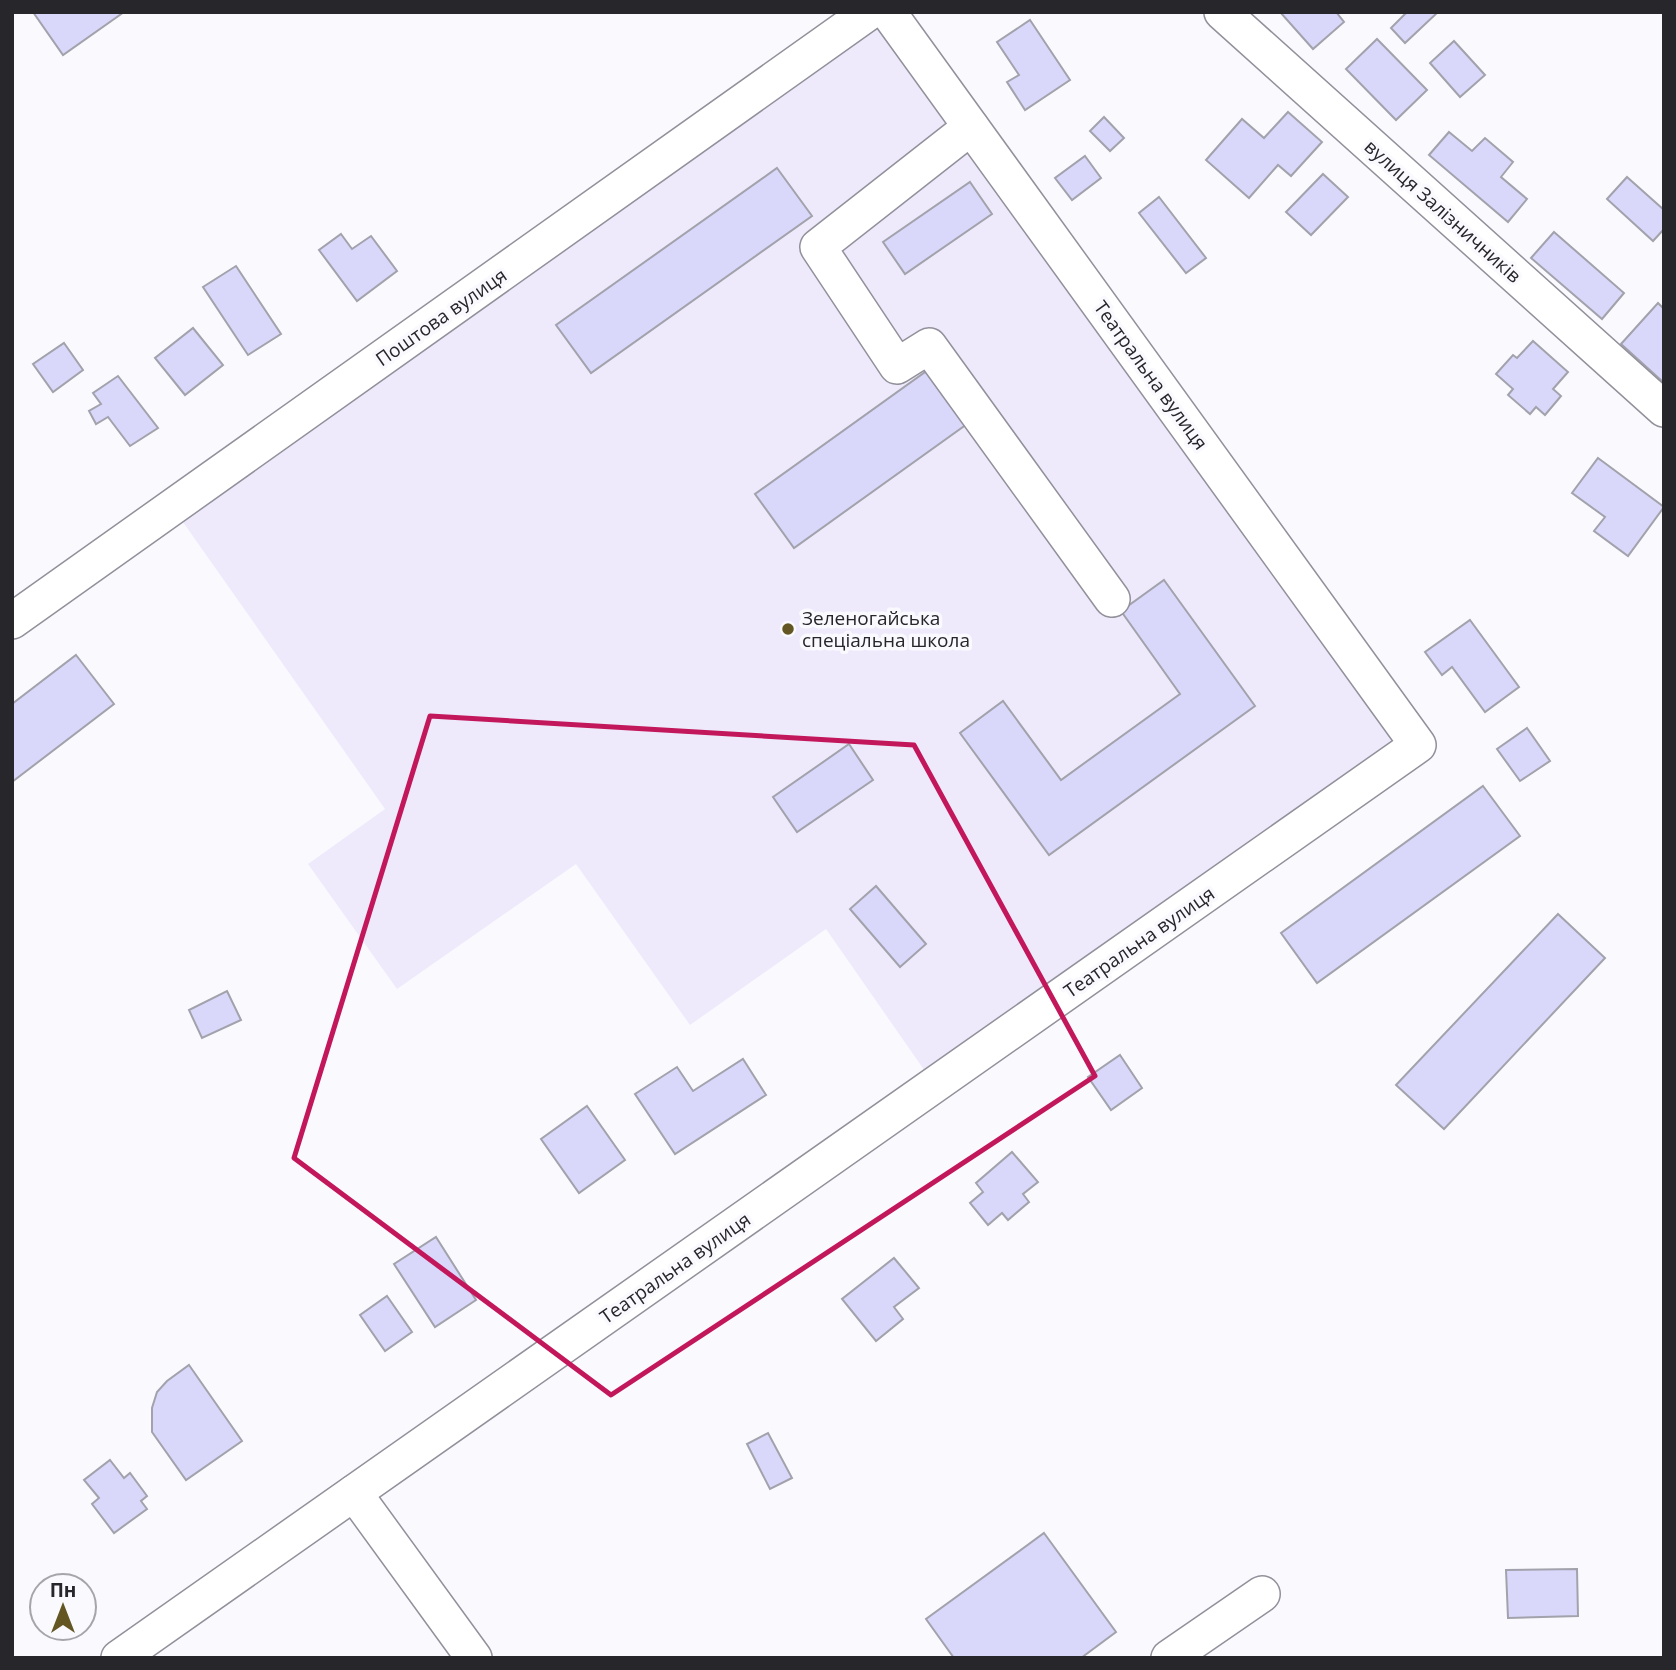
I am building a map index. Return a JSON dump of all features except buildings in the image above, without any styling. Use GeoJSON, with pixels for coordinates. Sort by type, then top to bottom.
{"type":"FeatureCollection","features":[{"type":"Feature","properties":{"kind":"street","name":"Поштова вулиця"},"geometry":{"type":"LineString","coordinates":[[12,621],[869,12]]}},
{"type":"Feature","properties":{"kind":"street","name":"Театральна вулиця"},"geometry":{"type":"LineString","coordinates":[[119,1658],[1418,746],[888,12]]}},
{"type":"Feature","properties":{"kind":"street","name":"вулиця Залізничників"},"geometry":{"type":"LineString","coordinates":[[1222,12],[1664,409]]}},
{"type":"Feature","properties":{"kind":"street"},"geometry":{"type":"LineString","coordinates":[[971,127],[818,247],[897,366],[929,346],[1112,599]]}},
{"type":"Feature","properties":{"kind":"street"},"geometry":{"type":"LineString","coordinates":[[354,1493],[474,1658]]}},
{"type":"Feature","properties":{"kind":"street"},"geometry":{"type":"LineString","coordinates":[[1169,1658],[1262,1594]]}},
{"type":"Feature","properties":{"kind":"highlighted area"},"geometry":{"type":"Polygon","coordinates":[[[430,716],[914,745],[1095,1076],[611,1395],[294,1158],[430,716]]]}},
{"type":"Feature","properties":{"kind":"shaded area","name":"Зеленогайська спеціальна школа"},"geometry":{"type":"Polygon","coordinates":[[[881,17],[1399,743],[927,1074],[826,929],[690,1025],[576,864],[397,989],[308,864],[385,809],[178,515],[881,17]]]}},
{"type":"Feature","properties":{"kind":"place","name":"Зеленогайська спеціальна школа"},"geometry":{"type":"Point","coordinates":[788,629]}}]}
